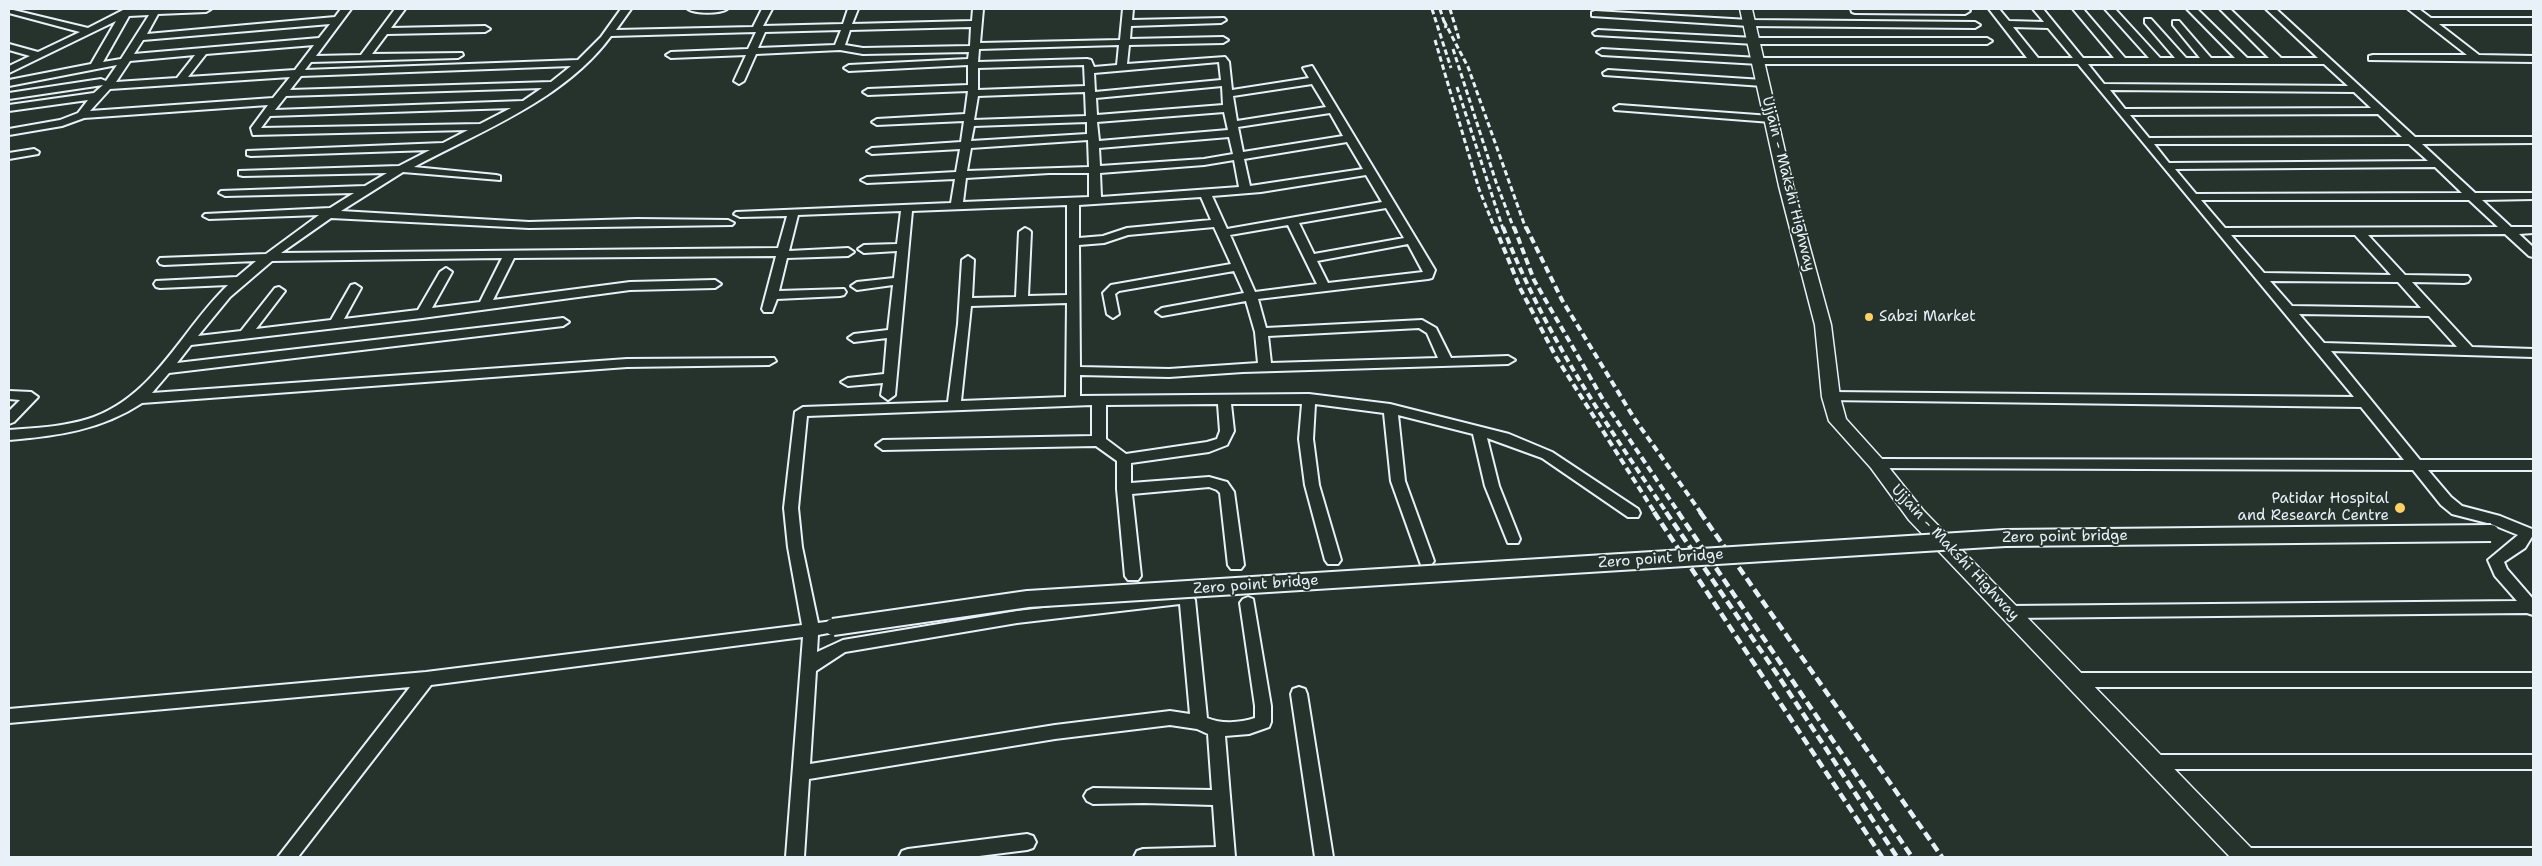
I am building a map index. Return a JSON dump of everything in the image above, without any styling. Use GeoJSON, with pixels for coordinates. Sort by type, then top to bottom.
{"type":"FeatureCollection","features":[{"type":"Feature","properties":{"kind":"main road","name":"Ujjain - Makshi Highway"},"geometry":{"type":"LineString","coordinates":[[1748,16],[1786,186],[1823,324],[1831,397],[1838,421],[1876,464],[1916,515],[2244,857]]}},
{"type":"Feature","properties":{"kind":"street"},"geometry":{"type":"LineString","coordinates":[[9,70],[88,31],[125,10],[155,12],[206,9]]}},
{"type":"Feature","properties":{"kind":"street"},"geometry":{"type":"LineString","coordinates":[[346,9],[278,97],[256,128],[257,133],[484,127]]}},
{"type":"Feature","properties":{"kind":"street"},"geometry":{"type":"LineString","coordinates":[[364,58],[400,9]]}},
{"type":"Feature","properties":{"kind":"street"},"geometry":{"type":"LineString","coordinates":[[9,435],[62,432],[92,423],[138,399],[213,307],[240,281],[270,257],[332,213],[402,169],[484,127],[556,85],[610,33],[626,9]]}},
{"type":"Feature","properties":{"kind":"street"},"geometry":{"type":"LineString","coordinates":[[694,9],[722,9]]}},
{"type":"Feature","properties":{"kind":"street"},"geometry":{"type":"LineString","coordinates":[[739,81],[767,9]]}},
{"type":"Feature","properties":{"kind":"street"},"geometry":{"type":"LineString","coordinates":[[839,47],[853,9]]}},
{"type":"Feature","properties":{"kind":"street"},"geometry":{"type":"LineString","coordinates":[[957,204],[970,120],[978,9]]}},
{"type":"Feature","properties":{"kind":"street"},"geometry":{"type":"LineString","coordinates":[[1122,67],[1128,9]]}},
{"type":"Feature","properties":{"kind":"street"},"geometry":{"type":"LineString","coordinates":[[1994,9],[2035,61]]}},
{"type":"Feature","properties":{"kind":"street"},"geometry":{"type":"LineString","coordinates":[[2038,9],[2145,141],[2320,347],[2446,501],[2457,510],[2495,520],[2530,534],[2520,544],[2496,560],[2500,572],[2533,608]]}},
{"type":"Feature","properties":{"kind":"street"},"geometry":{"type":"LineString","coordinates":[[2078,9],[2122,61]]}},
{"type":"Feature","properties":{"kind":"street"},"geometry":{"type":"LineString","coordinates":[[2110,9],[2156,61]]}},
{"type":"Feature","properties":{"kind":"street"},"geometry":{"type":"LineString","coordinates":[[2192,9],[2245,62]]}},
{"type":"Feature","properties":{"kind":"street"},"geometry":{"type":"LineString","coordinates":[[2225,9],[2278,62]]}},
{"type":"Feature","properties":{"kind":"street"},"geometry":{"type":"LineString","coordinates":[[2271,9],[2533,253]]}},
{"type":"Feature","properties":{"kind":"street"},"geometry":{"type":"LineString","coordinates":[[2413,9],[2477,58]]}},
{"type":"Feature","properties":{"kind":"street"},"geometry":{"type":"LineString","coordinates":[[9,10],[88,31]]}},
{"type":"Feature","properties":{"kind":"street"},"geometry":{"type":"LineString","coordinates":[[96,65],[125,10]]}},
{"type":"Feature","properties":{"kind":"street"},"geometry":{"type":"LineString","coordinates":[[1854,10],[1964,10],[2000,61]]}},
{"type":"Feature","properties":{"kind":"street"},"geometry":{"type":"LineString","coordinates":[[1854,10],[1863,24]]}},
{"type":"Feature","properties":{"kind":"street"},"geometry":{"type":"LineString","coordinates":[[82,115],[126,59],[155,12]]}},
{"type":"Feature","properties":{"kind":"street"},"geometry":{"type":"LineString","coordinates":[[1595,14],[1748,16],[1863,24],[1975,25]]}},
{"type":"Feature","properties":{"kind":"street"},"geometry":{"type":"LineString","coordinates":[[140,37],[338,20]]}},
{"type":"Feature","properties":{"kind":"street"},"geometry":{"type":"LineString","coordinates":[[1126,23],[1221,20]]}},
{"type":"Feature","properties":{"kind":"street"},"geometry":{"type":"LineString","coordinates":[[2148,21],[2183,61]]}},
{"type":"Feature","properties":{"kind":"street"},"geometry":{"type":"LineString","coordinates":[[2429,21],[2533,21]]}},
{"type":"Feature","properties":{"kind":"street"},"geometry":{"type":"LineString","coordinates":[[610,33],[976,24]]}},
{"type":"Feature","properties":{"kind":"street"},"geometry":{"type":"LineString","coordinates":[[2006,24],[2050,25]]}},
{"type":"Feature","properties":{"kind":"street"},"geometry":{"type":"LineString","coordinates":[[2176,24],[2210,62]]}},
{"type":"Feature","properties":{"kind":"street"},"geometry":{"type":"LineString","coordinates":[[384,31],[485,29]]}},
{"type":"Feature","properties":{"kind":"street"},"geometry":{"type":"LineString","coordinates":[[1598,33],[1755,41],[1987,42]]}},
{"type":"Feature","properties":{"kind":"street"},"geometry":{"type":"LineString","coordinates":[[671,55],[839,47],[863,51],[1224,40]]}},
{"type":"Feature","properties":{"kind":"street"},"geometry":{"type":"LineString","coordinates":[[9,83],[126,59],[320,42]]}},
{"type":"Feature","properties":{"kind":"street"},"geometry":{"type":"LineString","coordinates":[[9,47],[39,55]]}},
{"type":"Feature","properties":{"kind":"street"},"geometry":{"type":"LineString","coordinates":[[182,80],[202,52]]}},
{"type":"Feature","properties":{"kind":"street"},"geometry":{"type":"LineString","coordinates":[[1602,52],[1759,61],[2327,61]]}},
{"type":"Feature","properties":{"kind":"street"},"geometry":{"type":"LineString","coordinates":[[308,59],[458,55]]}},
{"type":"Feature","properties":{"kind":"street"},"geometry":{"type":"LineString","coordinates":[[2373,58],[2533,58]]}},
{"type":"Feature","properties":{"kind":"street"},"geometry":{"type":"LineString","coordinates":[[1089,70],[1221,59],[1224,62],[1229,108],[1245,190]]}},
{"type":"Feature","properties":{"kind":"street"},"geometry":{"type":"LineString","coordinates":[[849,68],[1083,61],[1089,65],[1090,119],[1096,170],[1095,201]]}},
{"type":"Feature","properties":{"kind":"street"},"geometry":{"type":"LineString","coordinates":[[9,96],[105,84],[298,73],[582,62]]}},
{"type":"Feature","properties":{"kind":"street"},"geometry":{"type":"LineString","coordinates":[[1162,312],[1251,296],[1428,275],[1429,270],[1308,68]]}},
{"type":"Feature","properties":{"kind":"street"},"geometry":{"type":"LineString","coordinates":[[1608,73],[1763,83]]}},
{"type":"Feature","properties":{"kind":"street"},"geometry":{"type":"LineString","coordinates":[[868,92],[973,90],[1089,92],[1226,89],[1316,80]]}},
{"type":"Feature","properties":{"kind":"street"},"geometry":{"type":"LineString","coordinates":[[9,132],[62,123],[82,115],[278,97],[556,85]]}},
{"type":"Feature","properties":{"kind":"street"},"geometry":{"type":"LineString","coordinates":[[2102,87],[2357,89]]}},
{"type":"Feature","properties":{"kind":"street"},"geometry":{"type":"LineString","coordinates":[[9,108],[97,96]]}},
{"type":"Feature","properties":{"kind":"street"},"geometry":{"type":"LineString","coordinates":[[267,113],[526,104]]}},
{"type":"Feature","properties":{"kind":"street"},"geometry":{"type":"LineString","coordinates":[[877,122],[1090,119],[1229,108]]}},
{"type":"Feature","properties":{"kind":"street"},"geometry":{"type":"LineString","coordinates":[[1619,108],[1771,119]]}},
{"type":"Feature","properties":{"kind":"street"},"geometry":{"type":"LineString","coordinates":[[872,151],[966,145],[1092,141],[1234,129],[1334,109]]}},
{"type":"Feature","properties":{"kind":"street"},"geometry":{"type":"LineString","coordinates":[[2122,112],[2380,111]]}},
{"type":"Feature","properties":{"kind":"street"},"geometry":{"type":"LineString","coordinates":[[868,180],[961,174],[1096,170],[1240,158],[1351,138]]}},
{"type":"Feature","properties":{"kind":"street"},"geometry":{"type":"LineString","coordinates":[[2145,141],[2533,140]]}},
{"type":"Feature","properties":{"kind":"street"},"geometry":{"type":"LineString","coordinates":[[251,153],[444,146]]}},
{"type":"Feature","properties":{"kind":"street"},"geometry":{"type":"LineString","coordinates":[[9,156],[34,152]]}},
{"type":"Feature","properties":{"kind":"street"},"geometry":{"type":"LineString","coordinates":[[2166,166],[2438,164]]}},
{"type":"Feature","properties":{"kind":"street"},"geometry":{"type":"LineString","coordinates":[[243,173],[402,169],[496,178]]}},
{"type":"Feature","properties":{"kind":"street"},"geometry":{"type":"LineString","coordinates":[[740,214],[957,204],[1095,201],[1245,190],[1369,171]]}},
{"type":"Feature","properties":{"kind":"street"},"geometry":{"type":"LineString","coordinates":[[224,193],[370,189]]}},
{"type":"Feature","properties":{"kind":"street"},"geometry":{"type":"LineString","coordinates":[[1204,193],[1239,266],[1251,296],[1261,332],[1265,368]]}},
{"type":"Feature","properties":{"kind":"street"},"geometry":{"type":"LineString","coordinates":[[2192,197],[2533,196]]}},
{"type":"Feature","properties":{"kind":"street"},"geometry":{"type":"LineString","coordinates":[[1073,201],[1073,401]]}},
{"type":"Feature","properties":{"kind":"street"},"geometry":{"type":"LineString","coordinates":[[1074,242],[1104,239],[1127,232],[1220,228],[1292,221],[1388,204]]}},
{"type":"Feature","properties":{"kind":"street"},"geometry":{"type":"LineString","coordinates":[[888,395],[906,207]]}},
{"type":"Feature","properties":{"kind":"street"},"geometry":{"type":"LineString","coordinates":[[209,216],[332,213],[529,225],[637,222],[728,223]]}},
{"type":"Feature","properties":{"kind":"street"},"geometry":{"type":"LineString","coordinates":[[768,308],[793,213]]}},
{"type":"Feature","properties":{"kind":"street"},"geometry":{"type":"LineString","coordinates":[[1292,221],[1324,287]]}},
{"type":"Feature","properties":{"kind":"street"},"geometry":{"type":"LineString","coordinates":[[2222,232],[2533,230]]}},
{"type":"Feature","properties":{"kind":"street"},"geometry":{"type":"LineString","coordinates":[[2358,231],[2467,350]]}},
{"type":"Feature","properties":{"kind":"street"},"geometry":{"type":"LineString","coordinates":[[1022,300],[1025,232]]}},
{"type":"Feature","properties":{"kind":"street"},"geometry":{"type":"LineString","coordinates":[[1311,258],[1411,240]]}},
{"type":"Feature","properties":{"kind":"street"},"geometry":{"type":"LineString","coordinates":[[864,249],[902,247]]}},
{"type":"Feature","properties":{"kind":"street"},"geometry":{"type":"LineString","coordinates":[[164,261],[270,257],[848,252]]}},
{"type":"Feature","properties":{"kind":"street"},"geometry":{"type":"LineString","coordinates":[[484,306],[509,256]]}},
{"type":"Feature","properties":{"kind":"street"},"geometry":{"type":"LineString","coordinates":[[954,405],[968,260]]}},
{"type":"Feature","properties":{"kind":"street"},"geometry":{"type":"LineString","coordinates":[[1113,314],[1109,294],[1115,288],[1239,266]]}},
{"type":"Feature","properties":{"kind":"street"},"geometry":{"type":"LineString","coordinates":[[422,314],[446,272]]}},
{"type":"Feature","properties":{"kind":"street"},"geometry":{"type":"LineString","coordinates":[[2260,277],[2464,279]]}},
{"type":"Feature","properties":{"kind":"street"},"geometry":{"type":"LineString","coordinates":[[160,284],[240,281]]}},
{"type":"Feature","properties":{"kind":"street"},"geometry":{"type":"LineString","coordinates":[[857,286],[898,282]]}},
{"type":"Feature","properties":{"kind":"street"},"geometry":{"type":"LineString","coordinates":[[186,341],[422,314],[630,286],[715,284]]}},
{"type":"Feature","properties":{"kind":"street"},"geometry":{"type":"LineString","coordinates":[[335,324],[356,288]]}},
{"type":"Feature","properties":{"kind":"street"},"geometry":{"type":"LineString","coordinates":[[244,335],[279,291]]}},
{"type":"Feature","properties":{"kind":"street"},"geometry":{"type":"LineString","coordinates":[[772,295],[840,292]]}},
{"type":"Feature","properties":{"kind":"street"},"geometry":{"type":"LineString","coordinates":[[965,302],[1074,299]]}},
{"type":"Feature","properties":{"kind":"street"},"geometry":{"type":"LineString","coordinates":[[2288,310],[2433,312]]}},
{"type":"Feature","properties":{"kind":"street"},"geometry":{"type":"LineString","coordinates":[[164,369],[563,322]]}},
{"type":"Feature","properties":{"kind":"street"},"geometry":{"type":"LineString","coordinates":[[1261,332],[1422,324],[1432,331],[1446,361]]}},
{"type":"Feature","properties":{"kind":"street"},"geometry":{"type":"LineString","coordinates":[[854,338],[893,334]]}},
{"type":"Feature","properties":{"kind":"street"},"geometry":{"type":"LineString","coordinates":[[2320,347],[2533,353]]}},
{"type":"Feature","properties":{"kind":"street"},"geometry":{"type":"LineString","coordinates":[[1073,371],[1160,373],[1508,360]]}},
{"type":"Feature","properties":{"kind":"street"},"geometry":{"type":"LineString","coordinates":[[138,399],[608,364],[769,361]]}},
{"type":"Feature","properties":{"kind":"street"},"geometry":{"type":"LineString","coordinates":[[848,382],[889,378]]}},
{"type":"Feature","properties":{"kind":"street"},"geometry":{"type":"LineString","coordinates":[[9,395],[31,397],[9,419]]}},
{"type":"Feature","properties":{"kind":"street"},"geometry":{"type":"LineString","coordinates":[[1831,397],[2365,402]]}},
{"type":"Feature","properties":{"kind":"street"},"geometry":{"type":"LineString","coordinates":[[883,445],[1099,441],[1124,459],[1209,447],[1222,442],[1227,431],[1224,400]]}},
{"type":"Feature","properties":{"kind":"street"},"geometry":{"type":"LineString","coordinates":[[795,857],[811,629],[794,546],[791,508],[800,415],[809,411],[1073,401],[1224,400],[1309,400],[1390,410],[1504,437],[1547,455],[1633,513]]}},
{"type":"Feature","properties":{"kind":"street"},"geometry":{"type":"LineString","coordinates":[[1309,400],[1306,439],[1312,485],[1333,560]]}},
{"type":"Feature","properties":{"kind":"street"},"geometry":{"type":"LineString","coordinates":[[1099,402],[1099,441]]}},
{"type":"Feature","properties":{"kind":"street"},"geometry":{"type":"LineString","coordinates":[[1390,410],[1398,481],[1426,561]]}},
{"type":"Feature","properties":{"kind":"street"},"geometry":{"type":"LineString","coordinates":[[1479,431],[1492,486],[1513,538]]}},
{"type":"Feature","properties":{"kind":"street"},"geometry":{"type":"LineString","coordinates":[[1124,459],[1124,489],[1133,576]]}},
{"type":"Feature","properties":{"kind":"street"},"geometry":{"type":"LineString","coordinates":[[1876,464],[2533,465]]}},
{"type":"Feature","properties":{"kind":"street"},"geometry":{"type":"LineString","coordinates":[[1124,489],[1209,482],[1222,486],[1227,492],[1236,565]]}},
{"type":"Feature","properties":{"kind":"street","name":"Zero point bridge"},"geometry":{"type":"LineString","coordinates":[[9,716],[426,679],[833,627],[1028,599],[2005,538],[2530,534]]}},
{"type":"Feature","properties":{"kind":"street"},"geometry":{"type":"LineString","coordinates":[[808,668],[831,651],[843,646],[1017,617],[1180,598],[1187,600],[1199,722]]}},
{"type":"Feature","properties":{"kind":"street"},"geometry":{"type":"LineString","coordinates":[[800,773],[1055,732],[1170,718],[1199,722],[1216,730],[1249,727],[1263,722],[1263,706],[1248,603]]}},
{"type":"Feature","properties":{"kind":"street"},"geometry":{"type":"LineString","coordinates":[[2010,612],[2533,608]]}},
{"type":"Feature","properties":{"kind":"street"},"geometry":{"type":"LineString","coordinates":[[287,857],[426,679]]}},
{"type":"Feature","properties":{"kind":"street"},"geometry":{"type":"LineString","coordinates":[[2073,680],[2533,680]]}},
{"type":"Feature","properties":{"kind":"street"},"geometry":{"type":"LineString","coordinates":[[1299,694],[1324,857]]}},
{"type":"Feature","properties":{"kind":"street"},"geometry":{"type":"LineString","coordinates":[[1143,857],[1226,856],[1216,730]]}},
{"type":"Feature","properties":{"kind":"street"},"geometry":{"type":"LineString","coordinates":[[2152,762],[2533,762]]}},
{"type":"Feature","properties":{"kind":"street"},"geometry":{"type":"LineString","coordinates":[[1093,796],[1144,795],[1222,798]]}},
{"type":"Feature","properties":{"kind":"street"},"geometry":{"type":"LineString","coordinates":[[908,857],[1027,842]]}},
{"type":"Feature","properties":{"kind":"street"},"geometry":{"type":"LineString","coordinates":[[2244,857],[2533,856]]}},
{"type":"Feature","properties":{"kind":"railway"},"geometry":{"type":"LineString","coordinates":[[1432,9],[1451,68]]}},
{"type":"Feature","properties":{"kind":"railway"},"geometry":{"type":"LineString","coordinates":[[1440,9],[1446,28]]}},
{"type":"Feature","properties":{"kind":"railway"},"geometry":{"type":"LineString","coordinates":[[1450,9],[1459,39]]}},
{"type":"Feature","properties":{"kind":"railway"},"geometry":{"type":"LineString","coordinates":[[1444,21],[1468,67],[1526,229]]}},
{"type":"Feature","properties":{"kind":"railway"},"geometry":{"type":"LineString","coordinates":[[1435,40],[1479,189],[1495,229]]}},
{"type":"Feature","properties":{"kind":"railway"},"geometry":{"type":"LineString","coordinates":[[1453,49],[1496,182],[1514,229]]}},
{"type":"Feature","properties":{"kind":"railway"},"geometry":{"type":"LineString","coordinates":[[1457,87],[1503,229]]}},
{"type":"Feature","properties":{"kind":"railway"},"geometry":{"type":"LineString","coordinates":[[1495,227],[1520,288],[1556,357],[1655,513]]}},
{"type":"Feature","properties":{"kind":"railway"},"geometry":{"type":"LineString","coordinates":[[1503,227],[1536,302],[1576,375],[1667,513]]}},
{"type":"Feature","properties":{"kind":"railway"},"geometry":{"type":"LineString","coordinates":[[1514,227],[1534,280],[1605,403],[1679,513]]}},
{"type":"Feature","properties":{"kind":"railway"},"geometry":{"type":"LineString","coordinates":[[1526,227],[1562,300],[1634,418],[1701,513]]}},
{"type":"Feature","properties":{"kind":"railway"},"geometry":{"type":"LineString","coordinates":[[1654,512],[1882,857]]}},
{"type":"Feature","properties":{"kind":"railway"},"geometry":{"type":"LineString","coordinates":[[1666,512],[1779,677],[1897,857]]}},
{"type":"Feature","properties":{"kind":"railway"},"geometry":{"type":"LineString","coordinates":[[1678,512],[1912,857]]}},
{"type":"Feature","properties":{"kind":"railway"},"geometry":{"type":"LineString","coordinates":[[1700,512],[1942,857]]}},
{"type":"Feature","properties":{"kind":"place","name":"Sabzi Market"},"geometry":{"type":"Point","coordinates":[1869,317]}},
{"type":"Feature","properties":{"kind":"place","name":"Patidar Hospital and Research Centre"},"geometry":{"type":"Point","coordinates":[2400,508]}}]}
